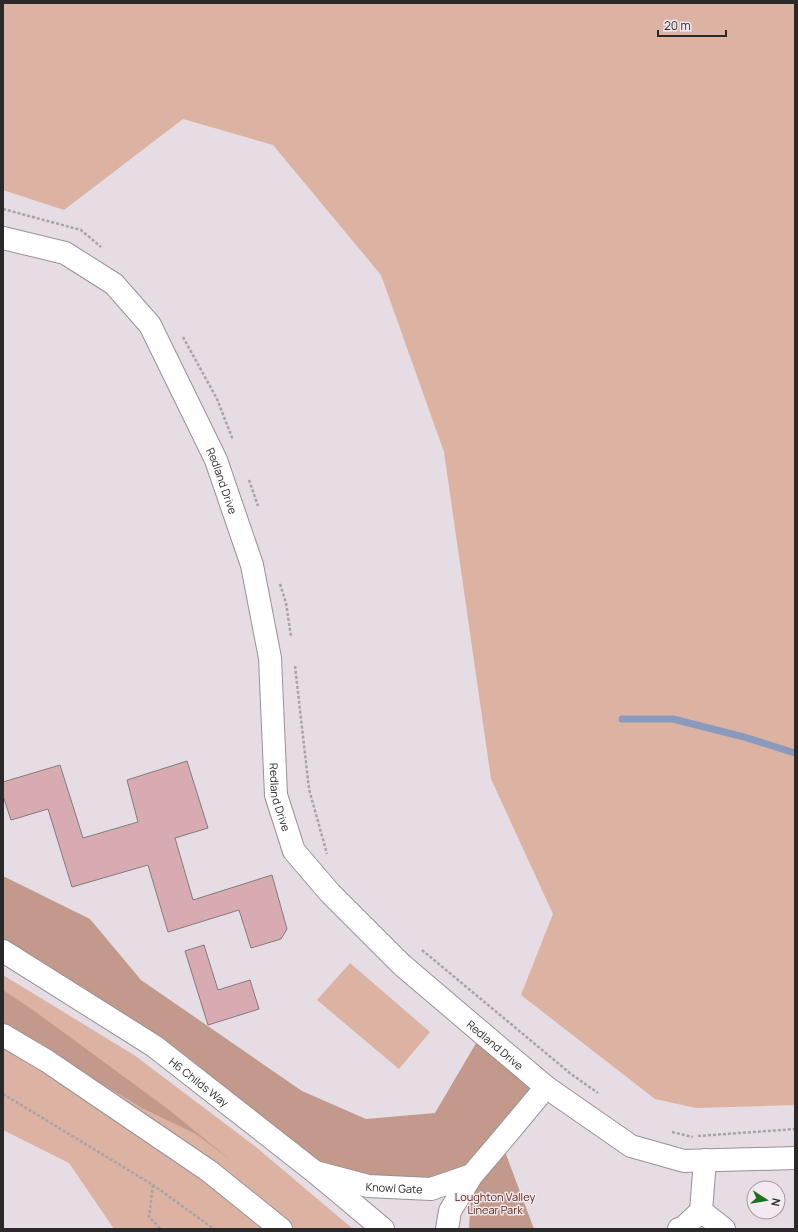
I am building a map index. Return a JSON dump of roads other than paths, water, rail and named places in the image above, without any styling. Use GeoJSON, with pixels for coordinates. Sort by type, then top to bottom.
{"type":"FeatureCollection","features":[{"type":"Feature","properties":{"kind":"street","name":"Redland Drive"},"geometry":{"type":"LineString","coordinates":[[3,238],[65,253],[114,284],[150,325],[216,460],[254,572],[270,658],[276,795],[294,851],[330,894],[402,965],[546,1087],[630,1146],[684,1161],[795,1158]]}},
{"type":"Feature","properties":{"kind":"street","name":"H6 Childs Way"},"geometry":{"type":"LineString","coordinates":[[3,951],[154,1046],[315,1172],[383,1229]]}},
{"type":"Feature","properties":{"kind":"street"},"geometry":{"type":"LineString","coordinates":[[3,1035],[47,1061],[209,1171],[281,1229]]}},
{"type":"Feature","properties":{"kind":"street"},"geometry":{"type":"LineString","coordinates":[[447,1229],[450,1211],[472,1175],[546,1087]]}},
{"type":"Feature","properties":{"kind":"street"},"geometry":{"type":"LineString","coordinates":[[681,1229],[701,1211],[705,1160]]}},
{"type":"Feature","properties":{"kind":"street","name":"Knowl Gate"},"geometry":{"type":"LineString","coordinates":[[315,1172],[368,1186],[432,1188],[472,1175]]}},
{"type":"Feature","properties":{"kind":"street"},"geometry":{"type":"LineString","coordinates":[[701,1211],[724,1229]]}},
{"type":"Feature","properties":{"kind":"waterway"},"geometry":{"type":"LineString","coordinates":[[622,719],[673,719],[744,737],[795,753]]}},
{"type":"Feature","properties":{"kind":"park label","name":"Loughton Valley Linear Park"},"geometry":{"type":"Point","coordinates":[495,1202]}}]}
